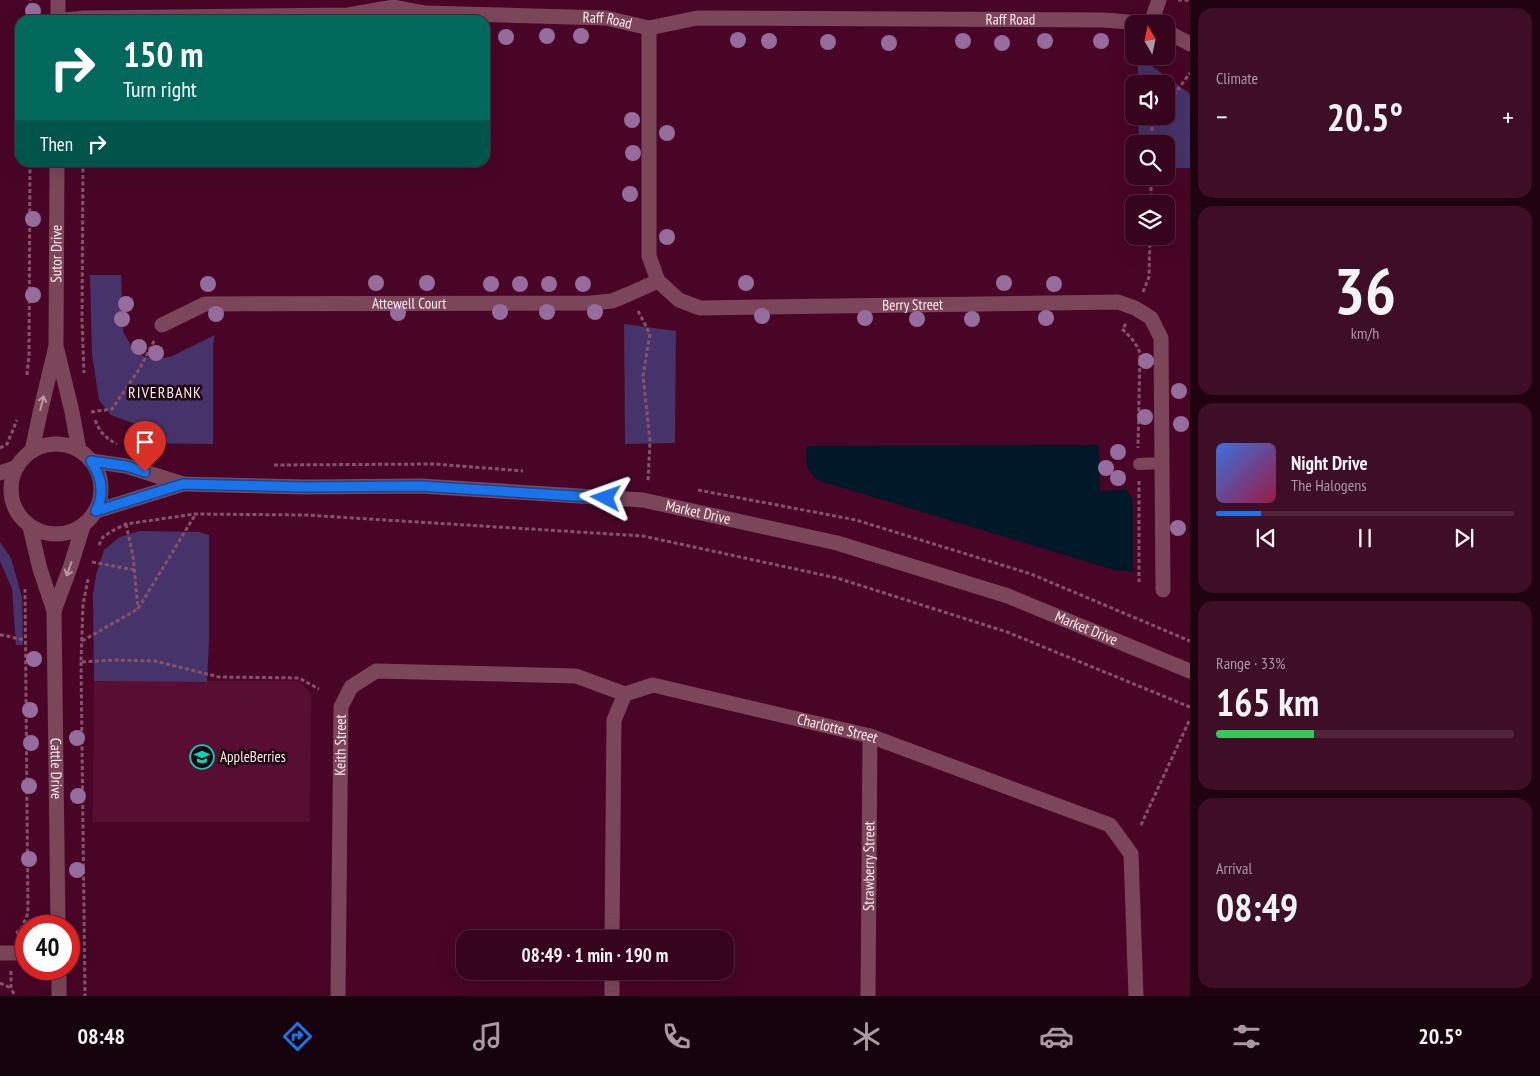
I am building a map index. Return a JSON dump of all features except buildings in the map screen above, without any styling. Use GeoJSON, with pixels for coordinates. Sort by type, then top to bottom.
{"type":"FeatureCollection","features":[{"type":"Feature","properties":{"kind":"street"},"geometry":{"type":"LineString","coordinates":[[58,0],[58,15]]}},
{"type":"Feature","properties":{"kind":"street"},"geometry":{"type":"LineString","coordinates":[[1154,15],[1159,0]]}},
{"type":"Feature","properties":{"kind":"street","name":"Raff Road"},"geometry":{"type":"LineString","coordinates":[[348,15],[394,3],[425,13],[606,18],[649,28],[697,18],[1125,21]]}},
{"type":"Feature","properties":{"kind":"street","name":"Berry Street"},"geometry":{"type":"LineString","coordinates":[[649,28],[649,256],[658,281],[678,300],[700,308],[1118,302],[1135,308],[1150,318],[1162,338],[1163,590]]}},
{"type":"Feature","properties":{"kind":"street"},"geometry":{"type":"LineString","coordinates":[[1175,36],[1190,44]]}},
{"type":"Feature","properties":{"kind":"street","name":"Sutor Drive"},"geometry":{"type":"LineString","coordinates":[[32,451],[56,346],[57,167]]}},
{"type":"Feature","properties":{"kind":"street","name":"Attewell Court"},"geometry":{"type":"LineString","coordinates":[[162,325],[205,304],[591,303],[612,301],[658,281]]}},
{"type":"Feature","properties":{"kind":"street","name":"Sutor Drive"},"geometry":{"type":"LineString","coordinates":[[56,346],[79,450]]}},
{"type":"Feature","properties":{"kind":"street"},"geometry":{"type":"LineString","coordinates":[[59,444],[79,450],[91,461],[99,475],[102,485],[96,511],[83,526],[75,531],[57,535],[43,533],[30,527],[6,504],[17,466],[32,451],[45,446],[59,444]]}},
{"type":"Feature","properties":{"kind":"street","name":"Market Drive"},"geometry":{"type":"LineString","coordinates":[[91,461],[126,466],[183,484],[305,487],[420,486],[643,500],[837,543],[1008,596],[1190,671]]}},
{"type":"Feature","properties":{"kind":"street"},"geometry":{"type":"LineString","coordinates":[[0,473],[17,466]]}},
{"type":"Feature","properties":{"kind":"street","name":"Market Drive"},"geometry":{"type":"LineString","coordinates":[[96,511],[183,484]]}},
{"type":"Feature","properties":{"kind":"street","name":"Cattle Drive"},"geometry":{"type":"LineString","coordinates":[[54,611],[83,526]]}},
{"type":"Feature","properties":{"kind":"street","name":"Cattle Drive"},"geometry":{"type":"LineString","coordinates":[[30,527],[40,569],[54,611],[58,915]]}},
{"type":"Feature","properties":{"kind":"street","name":"Keith Street"},"geometry":{"type":"LineString","coordinates":[[338,996],[341,707],[351,687],[376,671],[547,675],[576,676],[625,694]]}},
{"type":"Feature","properties":{"kind":"street","name":"Charlotte Street"},"geometry":{"type":"LineString","coordinates":[[625,694],[653,685],[870,736],[1110,825],[1131,854],[1136,996]]}},
{"type":"Feature","properties":{"kind":"street"},"geometry":{"type":"LineString","coordinates":[[612,930],[614,720],[625,694]]}},
{"type":"Feature","properties":{"kind":"street","name":"Strawberry Street"},"geometry":{"type":"LineString","coordinates":[[868,996],[870,736]]}},
{"type":"Feature","properties":{"kind":"street"},"geometry":{"type":"LineString","coordinates":[[59,980],[59,996]]}},
{"type":"Feature","properties":{"kind":"street"},"geometry":{"type":"LineString","coordinates":[[612,980],[612,996]]}},
{"type":"Feature","properties":{"kind":"lane"},"geometry":{"type":"LineString","coordinates":[[1139,464],[1162,463]]}},
{"type":"Feature","properties":{"kind":"path"},"geometry":{"type":"LineString","coordinates":[[30,0],[30,15]]}},
{"type":"Feature","properties":{"kind":"path"},"geometry":{"type":"LineString","coordinates":[[1183,1],[1190,0]]}},
{"type":"Feature","properties":{"kind":"path"},"geometry":{"type":"LineString","coordinates":[[1175,94],[1190,73]]}},
{"type":"Feature","properties":{"kind":"path"},"geometry":{"type":"LineString","coordinates":[[27,381],[29,355],[30,167]]}},
{"type":"Feature","properties":{"kind":"path"},"geometry":{"type":"LineString","coordinates":[[83,167],[82,320],[84,376]]}},
{"type":"Feature","properties":{"kind":"path"},"geometry":{"type":"LineString","coordinates":[[1139,582],[1140,353],[1132,337],[1122,330],[1135,308],[1149,277],[1150,245]]}},
{"type":"Feature","properties":{"kind":"path"},"geometry":{"type":"LineString","coordinates":[[630,294],[650,334],[643,376],[650,441],[648,481]]}},
{"type":"Feature","properties":{"kind":"path"},"geometry":{"type":"LineString","coordinates":[[126,466],[124,448],[108,440],[100,432],[91,412],[112,409],[140,368],[162,325]]}},
{"type":"Feature","properties":{"kind":"path"},"geometry":{"type":"LineString","coordinates":[[0,448],[7,444],[22,410],[40,413]]}},
{"type":"Feature","properties":{"kind":"path"},"geometry":{"type":"LineString","coordinates":[[274,465],[303,465]]}},
{"type":"Feature","properties":{"kind":"path"},"geometry":{"type":"LineString","coordinates":[[128,500],[126,524],[133,556],[138,609]]}},
{"type":"Feature","properties":{"kind":"path"},"geometry":{"type":"LineString","coordinates":[[82,641],[138,609],[195,514]]}},
{"type":"Feature","properties":{"kind":"path"},"geometry":{"type":"LineString","coordinates":[[99,545],[103,537],[126,524],[195,514],[305,515],[643,536],[837,578],[1008,632],[1190,706]]}},
{"type":"Feature","properties":{"kind":"path"},"geometry":{"type":"LineString","coordinates":[[85,996],[81,662],[83,605],[91,562],[95,554]]}},
{"type":"Feature","properties":{"kind":"path"},"geometry":{"type":"LineString","coordinates":[[15,996],[11,988],[5,953],[10,936],[22,930],[28,913],[25,587]]}},
{"type":"Feature","properties":{"kind":"path"},"geometry":{"type":"LineString","coordinates":[[0,635],[17,640],[25,639]]}},
{"type":"Feature","properties":{"kind":"path"},"geometry":{"type":"LineString","coordinates":[[81,662],[154,660],[219,677],[299,678],[319,689]]}},
{"type":"Feature","properties":{"kind":"path"},"geometry":{"type":"LineString","coordinates":[[1141,825],[1190,719]]}},
{"type":"Feature","properties":{"kind":"path"},"geometry":{"type":"LineString","coordinates":[[0,983],[11,988]]}},
{"type":"Feature","properties":{"kind":"shaded area"},"geometry":{"type":"Polygon","coordinates":[[[1138,65],[1150,65],[1164,75],[1138,75],[1138,65]]]}},
{"type":"Feature","properties":{"kind":"shaded area"},"geometry":{"type":"Polygon","coordinates":[[[1175,83],[1190,94],[1190,168],[1175,168],[1175,135],[1139,135],[1138,125],[1175,125],[1175,83]]]}},
{"type":"Feature","properties":{"kind":"shaded area"},"geometry":{"type":"Polygon","coordinates":[[[90,275],[121,275],[123,331],[138,354],[153,359],[170,357],[215,335],[213,344],[213,444],[134,443],[135,424],[111,415],[99,400],[92,354],[90,275]]]}},
{"type":"Feature","properties":{"kind":"shaded area"},"geometry":{"type":"Polygon","coordinates":[[[624,324],[676,331],[675,443],[625,444],[624,324]]]}},
{"type":"Feature","properties":{"kind":"shaded area"},"geometry":{"type":"Polygon","coordinates":[[[140,531],[199,532],[209,535],[207,682],[94,681],[93,594],[96,575],[104,550],[120,537],[140,531]]]}},
{"type":"Feature","properties":{"kind":"shaded area"},"geometry":{"type":"Polygon","coordinates":[[[0,542],[11,558],[22,597],[23,645],[16,645],[12,589],[0,561],[0,542]]]}},
{"type":"Feature","properties":{"kind":"shaded area","name":"AppleBerries"},"geometry":{"type":"Polygon","coordinates":[[[94,681],[299,681],[311,693],[310,822],[93,822],[94,681]]]}},
{"type":"Feature","properties":{"kind":"water"},"geometry":{"type":"Polygon","coordinates":[[[1099,445],[1100,491],[1126,489],[1133,500],[1133,572],[1114,570],[817,480],[807,468],[806,446],[1099,445]]]}},
{"type":"Feature","properties":{"kind":"place","name":"AppleBerries"},"geometry":{"type":"Point","coordinates":[202,757]}},
{"type":"Feature","properties":{"kind":"district","name":"RIVERBANK"},"geometry":{"type":"Point","coordinates":[165,392]}},
{"type":"Feature","properties":{"kind":"route"},"geometry":{"type":"LineString","coordinates":[[145,472],[126,466],[91,461],[97,470],[102,485],[96,511],[183,484],[305,487],[420,486],[606,498]]}}]}
